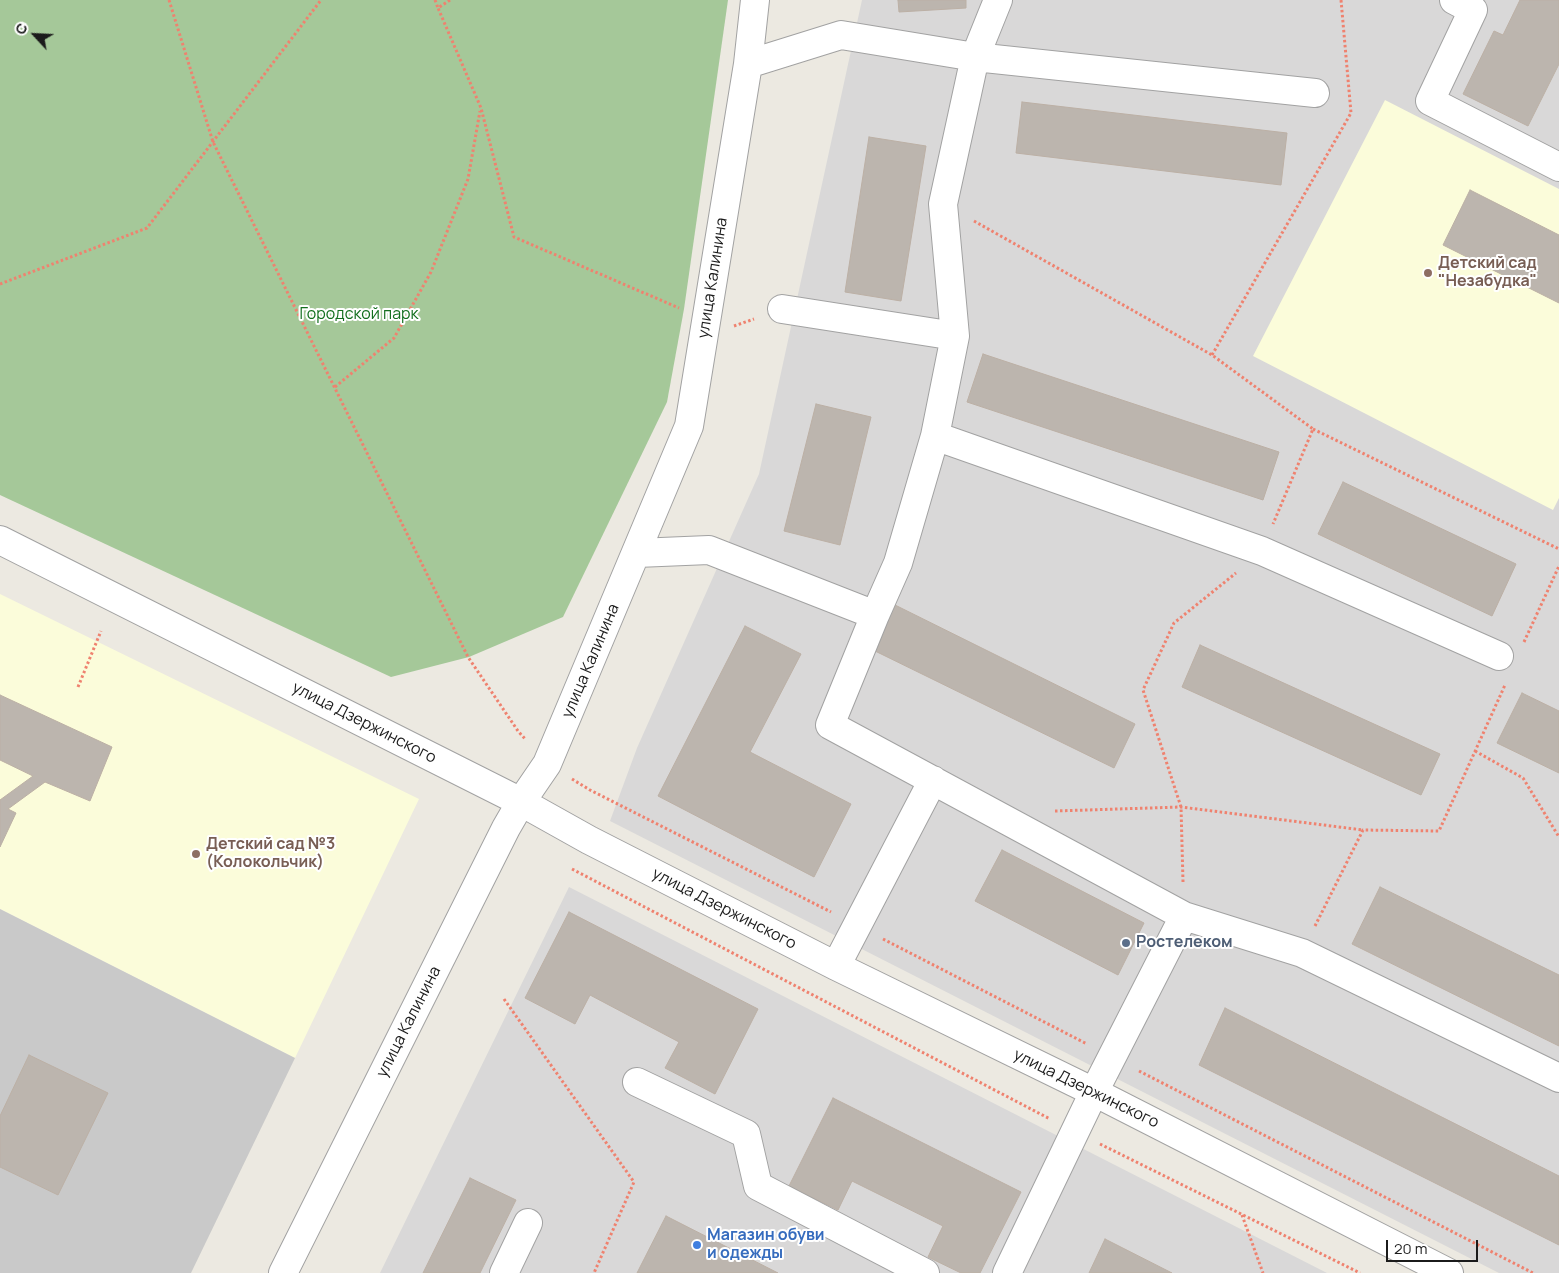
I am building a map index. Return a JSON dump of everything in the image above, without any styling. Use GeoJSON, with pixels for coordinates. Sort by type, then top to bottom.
{"type":"FeatureCollection","features":[{"type":"Feature","properties":{"kind":"street","name":"улица Калинина"},"geometry":{"type":"LineString","coordinates":[[283,1273],[506,828],[547,764],[689,426],[748,64],[755,0]]}},
{"type":"Feature","properties":{"kind":"street"},"geometry":{"type":"LineString","coordinates":[[998,0],[975,57],[943,204],[955,336],[935,436],[898,563],[874,615],[830,725],[1184,916],[1302,953],[1559,1078]]}},
{"type":"Feature","properties":{"kind":"street"},"geometry":{"type":"LineString","coordinates":[[1454,0],[1473,10],[1430,101],[1559,168]]}},
{"type":"Feature","properties":{"kind":"street"},"geometry":{"type":"LineString","coordinates":[[748,64],[840,35],[975,57],[1314,93]]}},
{"type":"Feature","properties":{"kind":"street"},"geometry":{"type":"LineString","coordinates":[[782,309],[955,336]]}},
{"type":"Feature","properties":{"kind":"street"},"geometry":{"type":"LineString","coordinates":[[935,436],[1262,551],[1510,661]]}},
{"type":"Feature","properties":{"kind":"street","name":"улица Дзержинского"},"geometry":{"type":"LineString","coordinates":[[0,540],[521,802],[589,840],[836,966],[1094,1092],[1449,1273]]}},
{"type":"Feature","properties":{"kind":"street"},"geometry":{"type":"LineString","coordinates":[[637,553],[709,550],[874,615]]}},
{"type":"Feature","properties":{"kind":"street"},"geometry":{"type":"LineString","coordinates":[[836,966],[933,780]]}},
{"type":"Feature","properties":{"kind":"street"},"geometry":{"type":"LineString","coordinates":[[1007,1273],[1094,1092],[1184,916]]}},
{"type":"Feature","properties":{"kind":"street"},"geometry":{"type":"LineString","coordinates":[[637,1082],[746,1134],[758,1186],[925,1273]]}},
{"type":"Feature","properties":{"kind":"street"},"geometry":{"type":"LineString","coordinates":[[504,1273],[528,1223]]}},
{"type":"Feature","properties":{"kind":"path"},"geometry":{"type":"LineString","coordinates":[[169,0],[213,142],[468,657],[518,731],[547,764],[590,790],[857,925],[1533,1273]]}},
{"type":"Feature","properties":{"kind":"path"},"geometry":{"type":"LineString","coordinates":[[0,284],[147,228],[322,0]]}},
{"type":"Feature","properties":{"kind":"path"},"geometry":{"type":"LineString","coordinates":[[436,0],[481,108],[514,237],[684,309],[704,337],[782,309]]}},
{"type":"Feature","properties":{"kind":"path"},"geometry":{"type":"LineString","coordinates":[[438,8],[450,0]]}},
{"type":"Feature","properties":{"kind":"path"},"geometry":{"type":"LineString","coordinates":[[1212,356],[1351,113],[1341,0]]}},
{"type":"Feature","properties":{"kind":"path"},"geometry":{"type":"LineString","coordinates":[[335,387],[394,338],[431,272],[468,179],[481,108]]}},
{"type":"Feature","properties":{"kind":"path"},"geometry":{"type":"LineString","coordinates":[[943,204],[1212,356],[1313,429],[1559,549]]}},
{"type":"Feature","properties":{"kind":"path"},"geometry":{"type":"LineString","coordinates":[[1184,916],[1181,807],[1143,690],[1174,623],[1262,551],[1313,429]]}},
{"type":"Feature","properties":{"kind":"path"},"geometry":{"type":"LineString","coordinates":[[1052,811],[1181,807],[1362,830],[1439,830],[1475,751],[1510,661],[1559,566]]}},
{"type":"Feature","properties":{"kind":"path"},"geometry":{"type":"LineString","coordinates":[[78,687],[101,631]]}},
{"type":"Feature","properties":{"kind":"path"},"geometry":{"type":"LineString","coordinates":[[1475,751],[1523,778],[1559,837]]}},
{"type":"Feature","properties":{"kind":"path"},"geometry":{"type":"LineString","coordinates":[[1302,953],[1362,830]]}},
{"type":"Feature","properties":{"kind":"path"},"geometry":{"type":"LineString","coordinates":[[572,869],[1075,1132],[1360,1273]]}},
{"type":"Feature","properties":{"kind":"path"},"geometry":{"type":"LineString","coordinates":[[504,999],[634,1182],[594,1273]]}},
{"type":"Feature","properties":{"kind":"path"},"geometry":{"type":"LineString","coordinates":[[1242,1214],[1263,1273]]}},
{"type":"Feature","properties":{"kind":"shaded area"},"geometry":{"type":"Polygon","coordinates":[[[862,0],[1559,0],[1559,1273],[1499,1273],[610,821],[637,748],[759,474],[862,0]]]}},
{"type":"Feature","properties":{"kind":"shaded area","name":"Детский сад \"Незабудка\""},"geometry":{"type":"Polygon","coordinates":[[[1385,100],[1559,189],[1559,498],[1553,510],[1253,356],[1385,100]]]}},
{"type":"Feature","properties":{"kind":"shaded area","name":"Детский сад №3 (Колокольчик)"},"geometry":{"type":"Polygon","coordinates":[[[0,594],[419,799],[295,1058],[0,909],[0,594]]]}},
{"type":"Feature","properties":{"kind":"shaded area"},"geometry":{"type":"Polygon","coordinates":[[[569,887],[1327,1273],[380,1273],[569,887]]]}},
{"type":"Feature","properties":{"kind":"shaded area"},"geometry":{"type":"Polygon","coordinates":[[[0,909],[295,1058],[191,1273],[0,1273],[0,909]]]}},
{"type":"Feature","properties":{"kind":"green space","name":"Городской парк"},"geometry":{"type":"Polygon","coordinates":[[[0,0],[728,0],[684,309],[667,402],[563,617],[469,657],[391,677],[0,495],[0,0]]]}},
{"type":"Feature","properties":{"kind":"building"},"geometry":{"type":"Polygon","coordinates":[[[898,0],[966,0],[966,8],[899,12],[898,0]]]}},
{"type":"Feature","properties":{"kind":"building"},"geometry":{"type":"Polygon","coordinates":[[[1520,0],[1559,0],[1559,64],[1528,126],[1463,94],[1494,31],[1503,35],[1520,0]]]}},
{"type":"Feature","properties":{"kind":"building"},"geometry":{"type":"Polygon","coordinates":[[[1022,102],[1287,133],[1281,185],[1016,153],[1022,102]]]}},
{"type":"Feature","properties":{"kind":"building"},"geometry":{"type":"Polygon","coordinates":[[[869,137],[926,146],[901,301],[845,292],[869,137]]]}},
{"type":"Feature","properties":{"kind":"building"},"geometry":{"type":"Polygon","coordinates":[[[1470,190],[1559,235],[1559,303],[1443,245],[1470,190]]]}},
{"type":"Feature","properties":{"kind":"building"},"geometry":{"type":"Polygon","coordinates":[[[983,354],[1279,452],[1263,500],[967,402],[983,354]]]}},
{"type":"Feature","properties":{"kind":"building"},"geometry":{"type":"Polygon","coordinates":[[[816,404],[871,417],[840,545],[784,531],[816,404]]]}},
{"type":"Feature","properties":{"kind":"building"},"geometry":{"type":"Polygon","coordinates":[[[1343,482],[1516,564],[1492,616],[1318,534],[1343,482]]]}},
{"type":"Feature","properties":{"kind":"building"},"geometry":{"type":"Polygon","coordinates":[[[895,605],[1135,724],[1114,768],[873,650],[895,605]]]}},
{"type":"Feature","properties":{"kind":"building"},"geometry":{"type":"Polygon","coordinates":[[[745,626],[801,654],[750,752],[851,804],[814,877],[658,796],[745,626]]]}},
{"type":"Feature","properties":{"kind":"building"},"geometry":{"type":"Polygon","coordinates":[[[1200,645],[1440,754],[1421,795],[1182,687],[1200,645]]]}},
{"type":"Feature","properties":{"kind":"building"},"geometry":{"type":"Polygon","coordinates":[[[1522,693],[1559,711],[1559,773],[1497,743],[1522,693]]]}},
{"type":"Feature","properties":{"kind":"building"},"geometry":{"type":"Polygon","coordinates":[[[0,695],[112,747],[90,801],[45,782],[8,809],[16,813],[0,847],[0,800],[33,776],[0,760],[0,695]]]}},
{"type":"Feature","properties":{"kind":"building"},"geometry":{"type":"Polygon","coordinates":[[[1002,850],[1144,923],[1118,975],[975,901],[1002,850]]]}},
{"type":"Feature","properties":{"kind":"building"},"geometry":{"type":"Polygon","coordinates":[[[1380,887],[1559,975],[1559,1046],[1352,944],[1380,887]]]}},
{"type":"Feature","properties":{"kind":"building"},"geometry":{"type":"Polygon","coordinates":[[[569,912],[758,1009],[715,1094],[665,1068],[679,1042],[590,995],[575,1024],[525,998],[569,912]]]}},
{"type":"Feature","properties":{"kind":"building"},"geometry":{"type":"Polygon","coordinates":[[[1225,1008],[1559,1176],[1559,1245],[1199,1065],[1225,1008]]]}},
{"type":"Feature","properties":{"kind":"building"},"geometry":{"type":"Polygon","coordinates":[[[29,1055],[108,1093],[58,1195],[0,1167],[0,1116],[29,1055]]]}},
{"type":"Feature","properties":{"kind":"building"},"geometry":{"type":"Polygon","coordinates":[[[833,1098],[1021,1192],[980,1273],[961,1273],[928,1257],[943,1226],[852,1181],[838,1210],[789,1186],[833,1098]]]}},
{"type":"Feature","properties":{"kind":"building"},"geometry":{"type":"Polygon","coordinates":[[[470,1178],[516,1200],[480,1273],[423,1273],[470,1178]]]}},
{"type":"Feature","properties":{"kind":"building"},"geometry":{"type":"Polygon","coordinates":[[[666,1216],[778,1273],[637,1273],[666,1216]]]}},
{"type":"Feature","properties":{"kind":"building"},"geometry":{"type":"Polygon","coordinates":[[[1105,1239],[1172,1273],[1089,1273],[1105,1239]]]}},
{"type":"Feature","properties":{"kind":"place","name":"Детский сад \"Незабудка\""},"geometry":{"type":"Point","coordinates":[1428,273]}},
{"type":"Feature","properties":{"kind":"place","name":"Детский сад №3 (Колокольчик)"},"geometry":{"type":"Point","coordinates":[196,854]}},
{"type":"Feature","properties":{"kind":"place","name":"Ростелеком"},"geometry":{"type":"Point","coordinates":[1126,943]}},
{"type":"Feature","properties":{"kind":"place","name":"Магазин обуви и одежды"},"geometry":{"type":"Point","coordinates":[697,1245]}}]}
